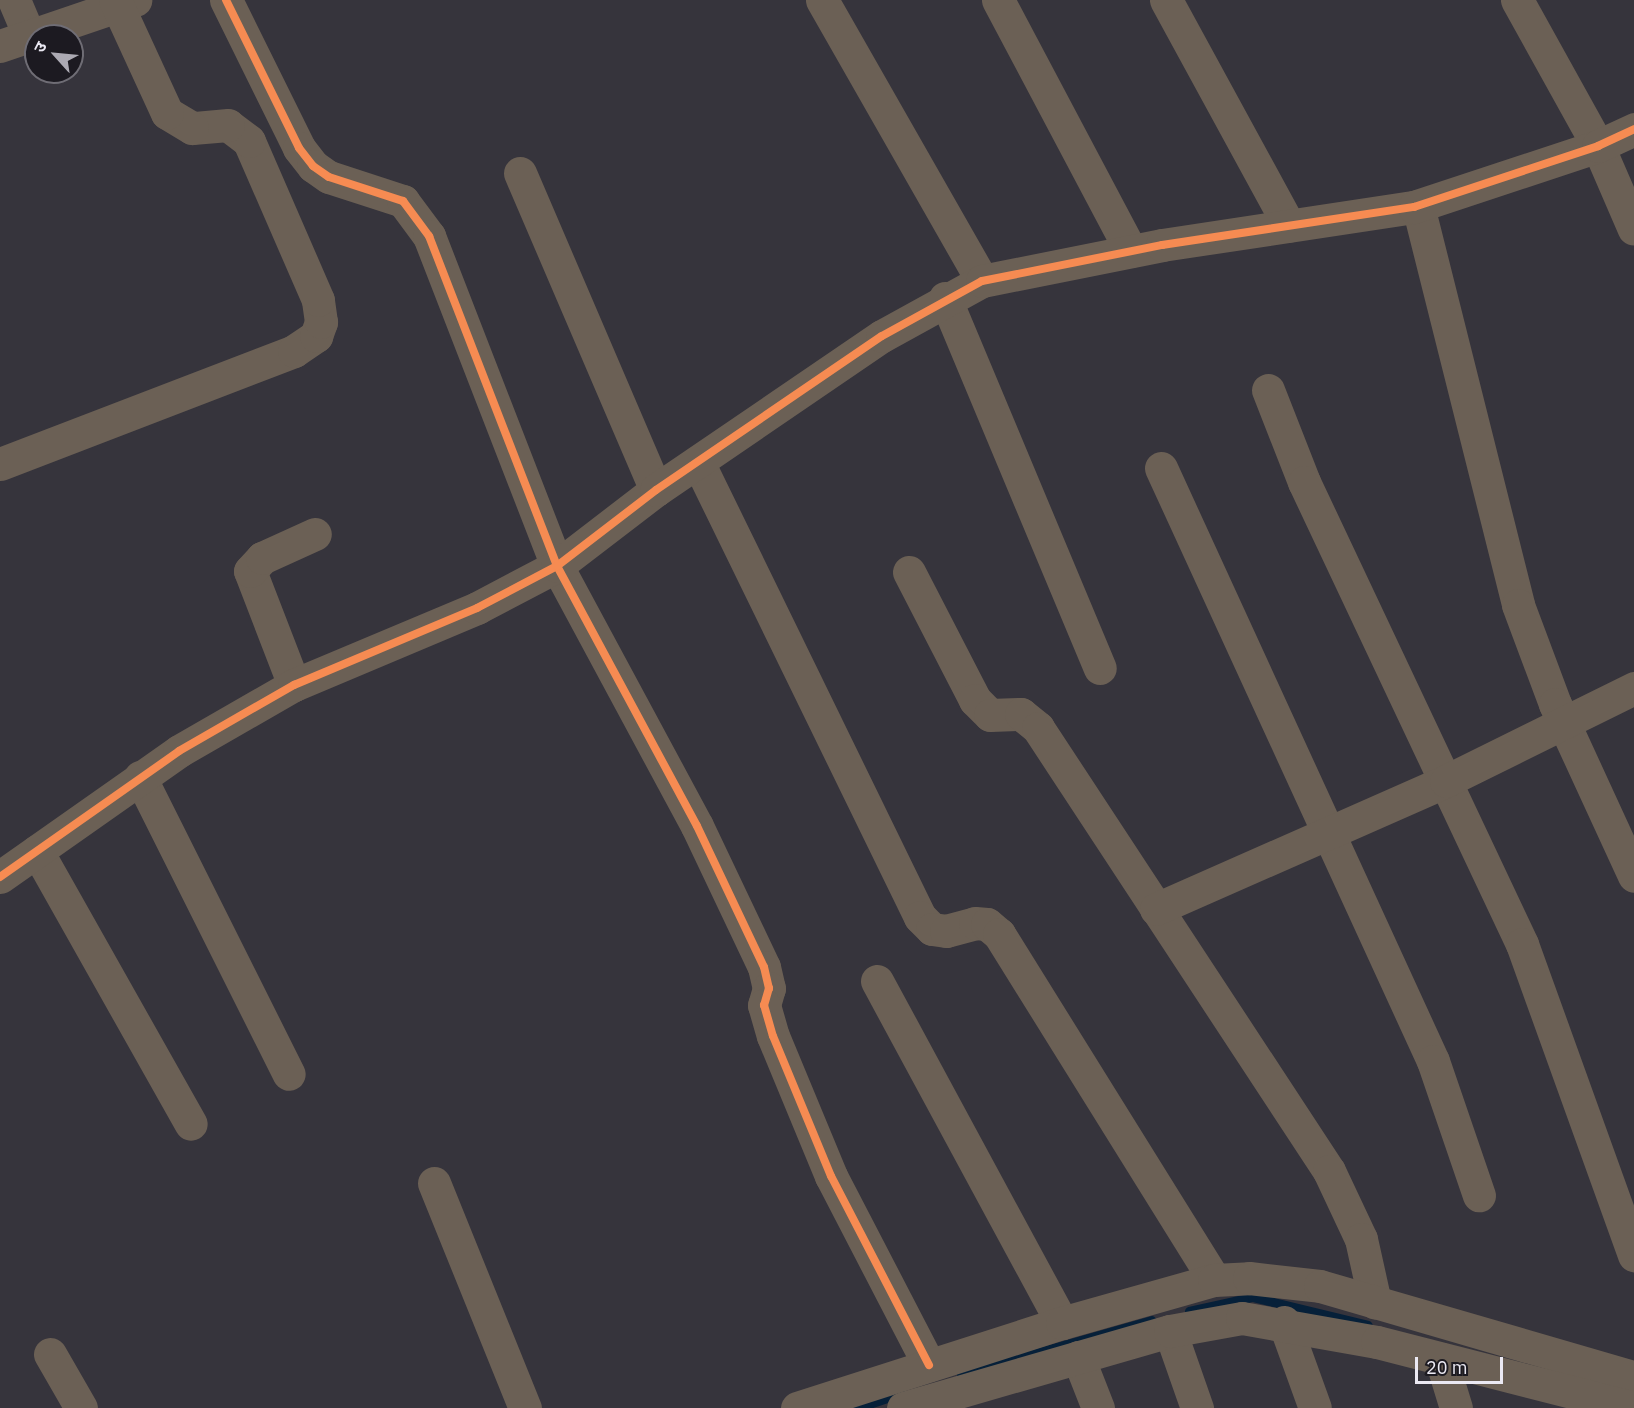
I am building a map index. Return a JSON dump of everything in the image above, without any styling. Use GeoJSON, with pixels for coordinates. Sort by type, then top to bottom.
{"type":"FeatureCollection","features":[{"type":"Feature","properties":{"kind":"street"},"geometry":{"type":"LineString","coordinates":[[0,464],[294,351],[316,336],[321,322],[318,300],[249,141],[228,125],[192,128],[168,113],[122,2],[15,41],[14,0]]}},
{"type":"Feature","properties":{"kind":"street"},"geometry":{"type":"LineString","coordinates":[[226,0],[299,148],[313,166],[329,177],[404,201],[417,214],[557,566],[697,826],[764,967],[769,988],[764,1005],[778,1047],[831,1176],[929,1365]]}},
{"type":"Feature","properties":{"kind":"street"},"geometry":{"type":"LineString","coordinates":[[822,0],[981,281]]}},
{"type":"Feature","properties":{"kind":"street"},"geometry":{"type":"LineString","coordinates":[[998,0],[1131,251]]}},
{"type":"Feature","properties":{"kind":"street"},"geometry":{"type":"LineString","coordinates":[[1166,0],[1289,226]]}},
{"type":"Feature","properties":{"kind":"street"},"geometry":{"type":"LineString","coordinates":[[1517,0],[1598,147],[1634,229]]}},
{"type":"Feature","properties":{"kind":"street"},"geometry":{"type":"LineString","coordinates":[[1,875],[140,777],[294,685],[477,608],[557,566],[656,490],[945,298],[981,281],[1131,251],[1418,206],[1598,147],[1634,129]]}},
{"type":"Feature","properties":{"kind":"street"},"geometry":{"type":"LineString","coordinates":[[520,173],[656,490]]}},
{"type":"Feature","properties":{"kind":"street"},"geometry":{"type":"LineString","coordinates":[[1418,206],[1518,605],[1564,724],[1634,876]]}},
{"type":"Feature","properties":{"kind":"street"},"geometry":{"type":"LineString","coordinates":[[945,298],[1100,668]]}},
{"type":"Feature","properties":{"kind":"street"},"geometry":{"type":"LineString","coordinates":[[1268,390],[1304,482],[1446,781],[1543,997],[1634,1255]]}},
{"type":"Feature","properties":{"kind":"street"},"geometry":{"type":"LineString","coordinates":[[698,462],[920,917],[932,928],[946,931],[975,923],[999,934],[1214,1280]]}},
{"type":"Feature","properties":{"kind":"street"},"geometry":{"type":"LineString","coordinates":[[1161,468],[1433,1061],[1479,1195]]}},
{"type":"Feature","properties":{"kind":"street"},"geometry":{"type":"LineString","coordinates":[[294,685],[250,571],[262,558],[315,534]]}},
{"type":"Feature","properties":{"kind":"street"},"geometry":{"type":"LineString","coordinates":[[909,572],[975,700],[990,715],[1021,714],[1038,728],[1329,1171],[1361,1239],[1375,1302]]}},
{"type":"Feature","properties":{"kind":"street"},"geometry":{"type":"LineString","coordinates":[[1156,909],[1328,830],[1446,781],[1634,688]]}},
{"type":"Feature","properties":{"kind":"street"},"geometry":{"type":"LineString","coordinates":[[140,777],[289,1074]]}},
{"type":"Feature","properties":{"kind":"street"},"geometry":{"type":"LineString","coordinates":[[37,851],[191,1124]]}},
{"type":"Feature","properties":{"kind":"street"},"geometry":{"type":"LineString","coordinates":[[877,981],[1062,1323]]}},
{"type":"Feature","properties":{"kind":"street"},"geometry":{"type":"LineString","coordinates":[[434,1183],[525,1408]]}},
{"type":"Feature","properties":{"kind":"street"},"geometry":{"type":"LineString","coordinates":[[797,1408],[1062,1323],[1214,1280],[1276,1279],[1375,1302],[1632,1400]]}},
{"type":"Feature","properties":{"kind":"street"},"geometry":{"type":"LineString","coordinates":[[903,1408],[976,1398],[1078,1358],[1216,1320],[1284,1322],[1632,1400]]}},
{"type":"Feature","properties":{"kind":"street"},"geometry":{"type":"LineString","coordinates":[[1284,1322],[1315,1408]]}},
{"type":"Feature","properties":{"kind":"street"},"geometry":{"type":"LineString","coordinates":[[1170,1331],[1197,1408]]}},
{"type":"Feature","properties":{"kind":"street"},"geometry":{"type":"LineString","coordinates":[[50,1354],[81,1408]]}},
{"type":"Feature","properties":{"kind":"street"},"geometry":{"type":"LineString","coordinates":[[1078,1358],[1098,1408]]}},
{"type":"Feature","properties":{"kind":"street"},"geometry":{"type":"LineString","coordinates":[[1441,1359],[1456,1408]]}},
{"type":"Feature","properties":{"kind":"waterway"},"geometry":{"type":"LineString","coordinates":[[1189,1311],[1252,1297],[1368,1325]]}},
{"type":"Feature","properties":{"kind":"waterway"},"geometry":{"type":"LineString","coordinates":[[961,1374],[1152,1320]]}},
{"type":"Feature","properties":{"kind":"waterway"},"geometry":{"type":"LineString","coordinates":[[857,1408],[902,1393]]}},
{"type":"Feature","properties":{"kind":"cycle path"},"geometry":{"type":"LineString","coordinates":[[226,0],[299,148],[313,166],[329,177],[403,201],[429,236],[557,566],[697,826],[764,967],[769,988],[764,1005],[773,1036],[831,1176],[929,1365]]}},
{"type":"Feature","properties":{"kind":"cycle path"},"geometry":{"type":"LineString","coordinates":[[0,877],[179,751],[294,685],[477,608],[557,566],[656,490],[882,336],[982,281],[1162,245],[1414,207],[1598,146],[1634,129]]}}]}
